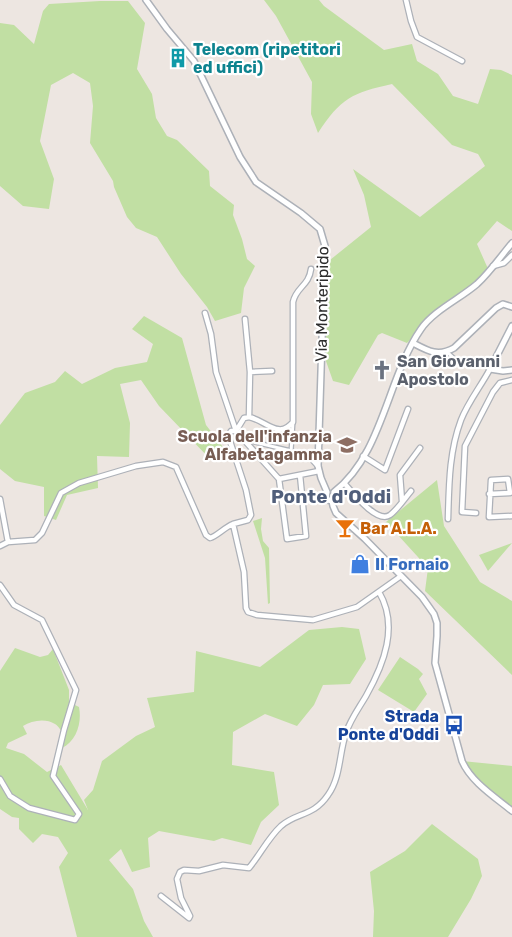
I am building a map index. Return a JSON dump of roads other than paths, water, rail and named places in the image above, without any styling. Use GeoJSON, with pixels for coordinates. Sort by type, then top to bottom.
{"type":"FeatureCollection","features":[{"type":"Feature","properties":{"kind":"street","name":"Via Monteripido"},"geometry":{"type":"LineString","coordinates":[[146,0],[167,30],[194,61],[240,157],[256,182],[320,229],[325,246],[319,469],[327,492]]}},
{"type":"Feature","properties":{"kind":"street"},"geometry":{"type":"LineString","coordinates":[[406,0],[410,21],[417,38],[462,61]]}},
{"type":"Feature","properties":{"kind":"street"},"geometry":{"type":"LineString","coordinates":[[332,501],[326,497],[327,492],[334,492],[345,484],[371,443],[401,366],[422,327],[479,283],[512,243]]}},
{"type":"Feature","properties":{"kind":"street"},"geometry":{"type":"LineString","coordinates":[[493,266],[504,263],[512,255]]}},
{"type":"Feature","properties":{"kind":"street"},"geometry":{"type":"LineString","coordinates":[[291,452],[294,422],[293,302],[294,294],[306,283],[311,269]]}},
{"type":"Feature","properties":{"kind":"street"},"geometry":{"type":"LineString","coordinates":[[413,342],[430,352],[439,354],[447,352],[454,348],[496,308],[503,304],[512,307]]}},
{"type":"Feature","properties":{"kind":"street"},"geometry":{"type":"LineString","coordinates":[[205,313],[211,334],[216,372],[238,432],[279,479],[287,539],[306,536],[300,475]]}},
{"type":"Feature","properties":{"kind":"street"},"geometry":{"type":"LineString","coordinates":[[245,319],[250,372],[249,417]]}},
{"type":"Feature","properties":{"kind":"street"},"geometry":{"type":"LineString","coordinates":[[448,519],[450,466],[453,445],[462,418],[512,326]]}},
{"type":"Feature","properties":{"kind":"street"},"geometry":{"type":"LineString","coordinates":[[447,352],[457,361]]}},
{"type":"Feature","properties":{"kind":"street"},"geometry":{"type":"LineString","coordinates":[[490,369],[512,370]]}},
{"type":"Feature","properties":{"kind":"street"},"geometry":{"type":"LineString","coordinates":[[250,372],[272,371]]}},
{"type":"Feature","properties":{"kind":"street"},"geometry":{"type":"LineString","coordinates":[[476,512],[462,512],[464,452],[500,383],[512,380]]}},
{"type":"Feature","properties":{"kind":"street"},"geometry":{"type":"LineString","coordinates":[[363,456],[385,470],[408,409]]}},
{"type":"Feature","properties":{"kind":"street"},"geometry":{"type":"LineString","coordinates":[[238,432],[244,418],[249,417],[284,430],[289,428],[294,422]]}},
{"type":"Feature","properties":{"kind":"street"},"geometry":{"type":"LineString","coordinates":[[0,546],[8,542],[35,540],[42,533],[61,493],[79,483],[128,468],[163,462],[176,467],[206,535],[210,538],[214,537],[224,528],[248,520],[251,515],[246,490],[228,435],[231,431],[238,432]]}},
{"type":"Feature","properties":{"kind":"street"},"geometry":{"type":"LineString","coordinates":[[245,440],[308,455],[319,469],[279,479]]}},
{"type":"Feature","properties":{"kind":"street"},"geometry":{"type":"LineString","coordinates":[[402,501],[400,475],[420,448]]}},
{"type":"Feature","properties":{"kind":"street"},"geometry":{"type":"LineString","coordinates":[[489,494],[510,493],[508,479],[491,480],[489,494],[489,517],[512,516]]}},
{"type":"Feature","properties":{"kind":"street"},"geometry":{"type":"LineString","coordinates":[[345,484],[370,510],[381,516],[390,515],[411,491]]}},
{"type":"Feature","properties":{"kind":"street"},"geometry":{"type":"LineString","coordinates":[[334,492],[335,498],[332,501],[336,512],[366,539],[422,597],[434,614],[437,623],[435,664],[464,765],[480,784],[512,811]]}},
{"type":"Feature","properties":{"kind":"street"},"geometry":{"type":"LineString","coordinates":[[0,499],[8,542]]}},
{"type":"Feature","properties":{"kind":"street"},"geometry":{"type":"LineString","coordinates":[[233,524],[244,572],[246,608],[248,612],[256,615],[313,620],[357,607],[401,576]]}},
{"type":"Feature","properties":{"kind":"street"},"geometry":{"type":"LineString","coordinates":[[0,585],[14,605],[42,620],[76,690],[53,776],[79,814],[75,820],[29,808],[10,796],[0,778]]}},
{"type":"Feature","properties":{"kind":"street"},"geometry":{"type":"LineString","coordinates":[[161,896],[189,918],[190,916],[181,898],[177,879],[180,872],[184,870],[199,871],[223,865],[249,868],[281,826],[309,813],[320,805],[328,795],[337,773],[347,730],[370,688],[384,655],[388,634],[388,619],[386,604],[379,592]]}},
{"type":"Feature","properties":{"kind":"place","name":"Telecom (ripetitori ed uffici)"},"geometry":{"type":"Point","coordinates":[178,58]}},
{"type":"Feature","properties":{"kind":"place","name":"San Giovanni Apostolo"},"geometry":{"type":"Point","coordinates":[382,370]}},
{"type":"Feature","properties":{"kind":"place","name":"Scuola dell'infanzia Alfabetagamma"},"geometry":{"type":"Point","coordinates":[347,445]}},
{"type":"Feature","properties":{"kind":"place","name":"Bar A.L.A."},"geometry":{"type":"Point","coordinates":[345,528]}},
{"type":"Feature","properties":{"kind":"place","name":"Il Fornaio"},"geometry":{"type":"Point","coordinates":[360,564]}},
{"type":"Feature","properties":{"kind":"place","name":"Strada Ponte d'Oddi"},"geometry":{"type":"Point","coordinates":[454,725]}},
{"type":"Feature","properties":{"kind":"district","name":"Ponte d'Oddi"},"geometry":{"type":"Point","coordinates":[331,496]}}]}
